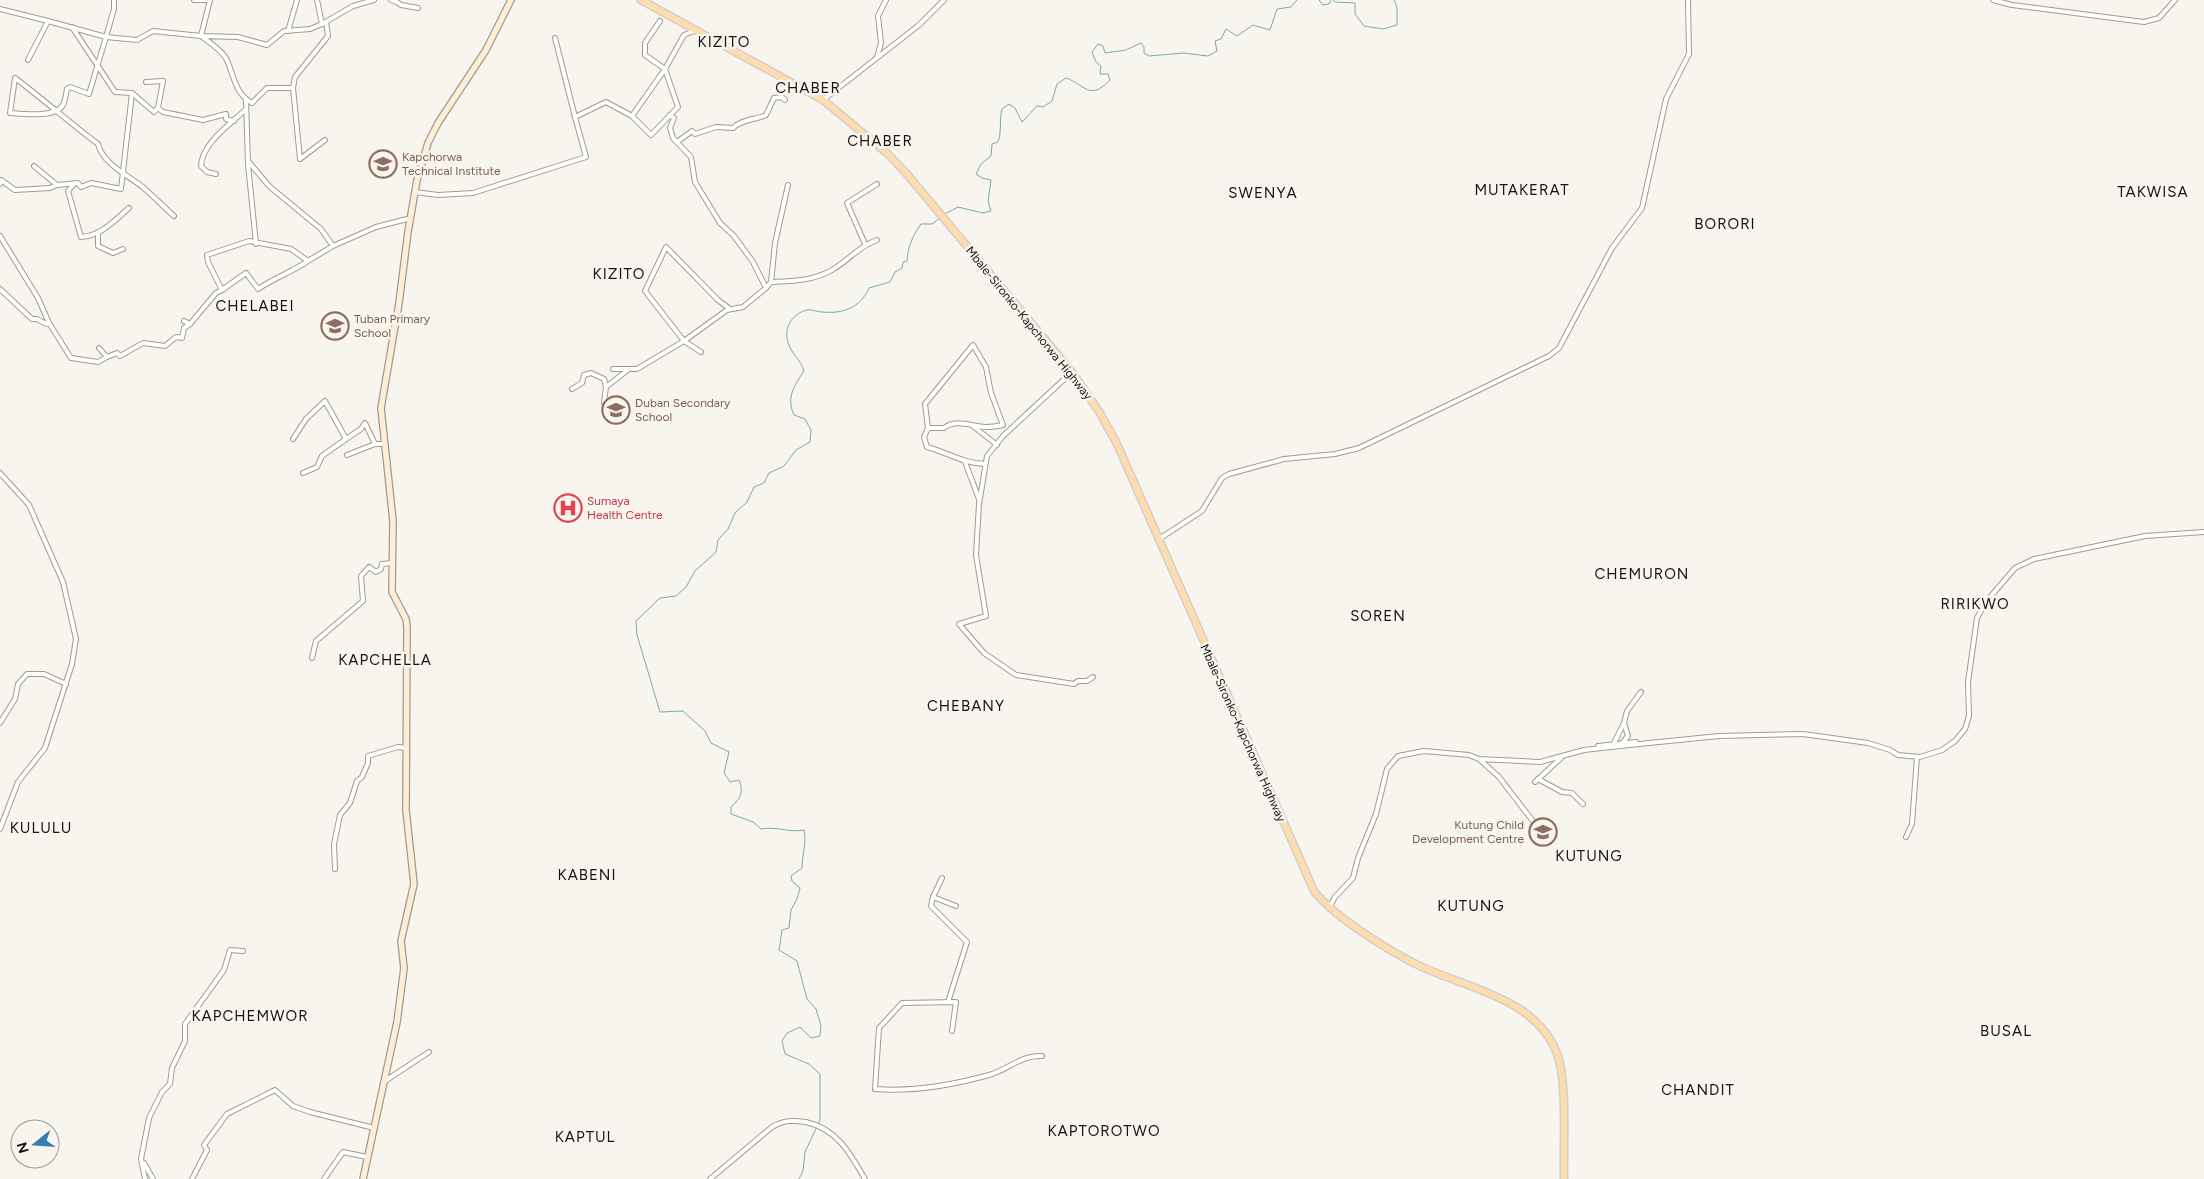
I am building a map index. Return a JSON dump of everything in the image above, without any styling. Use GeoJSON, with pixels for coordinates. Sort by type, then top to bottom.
{"type":"FeatureCollection","features":[{"type":"Feature","properties":{"kind":"main road","name":"Mbale-Sironko-Kapchorwa Highway"},"geometry":{"type":"LineString","coordinates":[[641,0],[823,100],[888,154],[906,172],[942,218],[1072,372],[1100,412],[1116,444],[1314,892],[1329,908],[1405,958],[1517,1006],[1536,1020],[1551,1040],[1561,1067],[1564,1179]]}},
{"type":"Feature","properties":{"kind":"street"},"geometry":{"type":"LineString","coordinates":[[114,0],[114,9],[89,94],[70,87],[67,89],[64,104],[55,111],[39,114],[10,113],[15,78],[55,111],[98,144],[99,150],[123,174],[144,187],[174,216]]}},
{"type":"Feature","properties":{"kind":"street"},"geometry":{"type":"LineString","coordinates":[[194,0],[208,0],[201,36]]}},
{"type":"Feature","properties":{"kind":"street"},"geometry":{"type":"LineString","coordinates":[[288,31],[297,0]]}},
{"type":"Feature","properties":{"kind":"street"},"geometry":{"type":"LineString","coordinates":[[317,0],[328,36],[295,77],[294,88],[300,159],[325,140]]}},
{"type":"Feature","properties":{"kind":"street"},"geometry":{"type":"LineString","coordinates":[[358,0],[362,4]]}},
{"type":"Feature","properties":{"kind":"street"},"geometry":{"type":"LineString","coordinates":[[0,9],[106,37],[137,40],[153,31],[201,36],[238,37],[267,45],[284,31],[310,29],[374,0]]}},
{"type":"Feature","properties":{"kind":"street"},"geometry":{"type":"LineString","coordinates":[[391,0],[401,5],[418,8]]}},
{"type":"Feature","properties":{"kind":"street"},"geometry":{"type":"LineString","coordinates":[[362,1179],[397,1022],[404,968],[401,941],[414,884],[406,810],[406,619],[392,592],[393,521],[381,427],[382,397],[399,303],[415,192],[424,152],[432,134],[486,50],[511,0]]}},
{"type":"Feature","properties":{"kind":"street"},"geometry":{"type":"LineString","coordinates":[[877,57],[881,43],[878,16],[886,0]]}},
{"type":"Feature","properties":{"kind":"street"},"geometry":{"type":"LineString","coordinates":[[823,100],[919,25],[944,0]]}},
{"type":"Feature","properties":{"kind":"street"},"geometry":{"type":"LineString","coordinates":[[1159,539],[1202,511],[1222,478],[1229,474],[1284,459],[1335,454],[1359,448],[1549,356],[1559,348],[1612,248],[1642,208],[1666,99],[1689,54],[1688,0]]}},
{"type":"Feature","properties":{"kind":"street"},"geometry":{"type":"LineString","coordinates":[[1993,0],[2012,5],[2144,22],[2159,18],[2175,0]]}},
{"type":"Feature","properties":{"kind":"street"},"geometry":{"type":"LineString","coordinates":[[2012,0],[2012,5]]}},
{"type":"Feature","properties":{"kind":"street"},"geometry":{"type":"LineString","coordinates":[[28,60],[48,21]]}},
{"type":"Feature","properties":{"kind":"street"},"geometry":{"type":"LineString","coordinates":[[576,117],[606,102],[632,116],[651,135],[678,107],[665,69],[645,55],[646,43],[660,21]]}},
{"type":"Feature","properties":{"kind":"street"},"geometry":{"type":"LineString","coordinates":[[72,27],[115,92],[132,94],[154,112],[158,108],[162,81],[146,82]]}},
{"type":"Feature","properties":{"kind":"street"},"geometry":{"type":"LineString","coordinates":[[632,116],[665,69],[684,35],[696,30]]}},
{"type":"Feature","properties":{"kind":"street"},"geometry":{"type":"LineString","coordinates":[[201,36],[227,59],[228,68],[242,98],[252,103],[267,88],[294,88]]}},
{"type":"Feature","properties":{"kind":"street"},"geometry":{"type":"LineString","coordinates":[[415,192],[438,195],[473,193],[586,158],[555,38]]}},
{"type":"Feature","properties":{"kind":"street"},"geometry":{"type":"LineString","coordinates":[[0,184],[1,180],[15,190],[50,188],[57,185],[78,183],[81,187],[91,183],[121,189],[132,94]]}},
{"type":"Feature","properties":{"kind":"street"},"geometry":{"type":"LineString","coordinates":[[676,142],[692,131],[695,134],[716,127],[734,128],[738,122],[758,119],[766,115],[774,98],[782,97],[785,100]]}},
{"type":"Feature","properties":{"kind":"street"},"geometry":{"type":"LineString","coordinates":[[246,100],[248,161],[256,244]]}},
{"type":"Feature","properties":{"kind":"street"},"geometry":{"type":"LineString","coordinates":[[158,108],[163,112],[203,120],[226,114],[226,120],[234,121]]}},
{"type":"Feature","properties":{"kind":"street"},"geometry":{"type":"LineString","coordinates":[[216,174],[207,172],[201,166],[201,157],[207,147],[246,109]]}},
{"type":"Feature","properties":{"kind":"street"},"geometry":{"type":"LineString","coordinates":[[670,115],[674,118],[670,128],[672,138],[690,157],[695,182],[720,223],[734,236],[753,262],[766,288]]}},
{"type":"Feature","properties":{"kind":"street"},"geometry":{"type":"LineString","coordinates":[[248,161],[269,186],[321,229],[333,246]]}},
{"type":"Feature","properties":{"kind":"street"},"geometry":{"type":"LineString","coordinates":[[34,166],[57,185]]}},
{"type":"Feature","properties":{"kind":"street"},"geometry":{"type":"LineString","coordinates":[[74,184],[68,191],[81,238],[94,236],[110,226],[129,208]]}},
{"type":"Feature","properties":{"kind":"street"},"geometry":{"type":"LineString","coordinates":[[865,244],[847,203],[877,184]]}},
{"type":"Feature","properties":{"kind":"street"},"geometry":{"type":"LineString","coordinates":[[613,369],[637,369],[684,341],[730,309],[743,307],[766,288],[771,282],[775,242],[788,185]]}},
{"type":"Feature","properties":{"kind":"street"},"geometry":{"type":"LineString","coordinates":[[0,236],[38,298],[49,323],[71,358],[98,362],[117,353],[120,356],[143,343],[166,346],[176,337],[182,338],[184,328],[190,324],[216,293],[246,273],[258,289],[290,273],[333,246],[376,227],[411,218]]}},
{"type":"Feature","properties":{"kind":"street"},"geometry":{"type":"LineString","coordinates":[[98,232],[98,246],[113,253],[123,249]]}},
{"type":"Feature","properties":{"kind":"street"},"geometry":{"type":"LineString","coordinates":[[771,282],[809,279],[832,270],[865,244],[877,240]]}},
{"type":"Feature","properties":{"kind":"street"},"geometry":{"type":"LineString","coordinates":[[222,290],[208,262],[207,255],[248,241],[291,249],[308,261]]}},
{"type":"Feature","properties":{"kind":"street"},"geometry":{"type":"LineString","coordinates":[[701,352],[684,341],[645,291],[666,247],[718,300],[730,309]]}},
{"type":"Feature","properties":{"kind":"street"},"geometry":{"type":"LineString","coordinates":[[0,289],[32,319],[37,318],[46,324],[49,323]]}},
{"type":"Feature","properties":{"kind":"street"},"geometry":{"type":"LineString","coordinates":[[184,321],[190,324]]}},
{"type":"Feature","properties":{"kind":"street"},"geometry":{"type":"LineString","coordinates":[[973,426],[1004,425],[991,393],[986,367],[973,345],[926,404],[928,428],[924,437],[927,447],[947,452],[956,459],[965,462],[985,464]]}},
{"type":"Feature","properties":{"kind":"street"},"geometry":{"type":"LineString","coordinates":[[99,348],[107,357]]}},
{"type":"Feature","properties":{"kind":"street"},"geometry":{"type":"LineString","coordinates":[[606,387],[629,369]]}},
{"type":"Feature","properties":{"kind":"street"},"geometry":{"type":"LineString","coordinates":[[1072,372],[987,456],[980,499],[976,555],[986,616],[959,624],[984,653],[1016,675],[1074,684],[1078,681],[1087,681],[1093,677]]}},
{"type":"Feature","properties":{"kind":"street"},"geometry":{"type":"LineString","coordinates":[[572,390],[582,383],[584,375],[591,373],[604,379],[606,387],[604,403]]}},
{"type":"Feature","properties":{"kind":"street"},"geometry":{"type":"LineString","coordinates":[[293,439],[306,419],[325,402],[346,439]]}},
{"type":"Feature","properties":{"kind":"street"},"geometry":{"type":"LineString","coordinates":[[303,473],[317,466],[322,456],[361,430],[365,423],[375,444]]}},
{"type":"Feature","properties":{"kind":"street"},"geometry":{"type":"LineString","coordinates":[[928,428],[944,428],[948,425],[964,423],[973,426],[997,445]]}},
{"type":"Feature","properties":{"kind":"street"},"geometry":{"type":"LineString","coordinates":[[346,455],[375,444],[384,444]]}},
{"type":"Feature","properties":{"kind":"street"},"geometry":{"type":"LineString","coordinates":[[965,462],[980,499]]}},
{"type":"Feature","properties":{"kind":"street"},"geometry":{"type":"LineString","coordinates":[[0,473],[29,505],[63,582],[76,639],[76,648],[66,684],[43,753],[18,782],[0,830]]}},
{"type":"Feature","properties":{"kind":"street"},"geometry":{"type":"LineString","coordinates":[[1584,804],[1572,793],[1562,792],[1537,780],[1563,756],[1584,750],[1719,736],[1803,734],[1868,743],[1890,750],[1898,755],[1917,757],[1942,750],[1955,741],[1964,729],[1969,716],[1968,682],[1977,618],[1985,603],[2019,564],[2074,550],[2145,536],[2204,532]]}},
{"type":"Feature","properties":{"kind":"street"},"geometry":{"type":"LineString","coordinates":[[312,658],[316,641],[362,601],[361,576],[369,567],[376,572],[385,562],[392,563]]}},
{"type":"Feature","properties":{"kind":"street"},"geometry":{"type":"LineString","coordinates":[[0,723],[15,699],[18,684],[27,674],[44,674],[66,684]]}},
{"type":"Feature","properties":{"kind":"street"},"geometry":{"type":"LineString","coordinates":[[1614,743],[1624,723],[1627,711],[1641,692]]}},
{"type":"Feature","properties":{"kind":"street"},"geometry":{"type":"LineString","coordinates":[[1623,742],[1628,736],[1624,723]]}},
{"type":"Feature","properties":{"kind":"street"},"geometry":{"type":"LineString","coordinates":[[1329,908],[1335,897],[1353,878],[1358,858],[1376,814],[1387,769],[1394,758],[1408,752],[1424,751],[1469,755],[1479,759],[1540,762],[1614,743],[1655,742]]}},
{"type":"Feature","properties":{"kind":"street"},"geometry":{"type":"LineString","coordinates":[[336,869],[334,844],[340,815],[350,803],[357,781],[362,777],[368,763],[368,756],[398,747],[405,748]]}},
{"type":"Feature","properties":{"kind":"street"},"geometry":{"type":"LineString","coordinates":[[1906,837],[1912,824],[1917,757]]}},
{"type":"Feature","properties":{"kind":"street"},"geometry":{"type":"LineString","coordinates":[[1479,759],[1499,777],[1532,820]]}},
{"type":"Feature","properties":{"kind":"street"},"geometry":{"type":"LineString","coordinates":[[942,878],[931,906],[967,942],[948,1002]]}},
{"type":"Feature","properties":{"kind":"street"},"geometry":{"type":"LineString","coordinates":[[933,897],[956,906]]}},
{"type":"Feature","properties":{"kind":"street"},"geometry":{"type":"LineString","coordinates":[[145,1179],[141,1159],[149,1118],[162,1092],[170,1084],[172,1068],[185,1040],[185,1024],[224,970],[230,950],[243,951]]}},
{"type":"Feature","properties":{"kind":"street"},"geometry":{"type":"LineString","coordinates":[[952,1031],[956,1002],[902,1003],[879,1028],[876,1089],[911,1090],[990,1074],[1028,1056],[1042,1056]]}},
{"type":"Feature","properties":{"kind":"street"},"geometry":{"type":"LineString","coordinates":[[385,1081],[429,1052]]}},
{"type":"Feature","properties":{"kind":"street"},"geometry":{"type":"LineString","coordinates":[[192,1179],[207,1150],[204,1146],[227,1114],[275,1090],[293,1106],[374,1128]]}},
{"type":"Feature","properties":{"kind":"street"},"geometry":{"type":"LineString","coordinates":[[710,1179],[780,1123],[796,1120],[826,1128],[842,1144],[865,1179]]}},
{"type":"Feature","properties":{"kind":"street"},"geometry":{"type":"LineString","coordinates":[[324,1179],[343,1152],[367,1158]]}},
{"type":"Feature","properties":{"kind":"street"},"geometry":{"type":"LineString","coordinates":[[141,1159],[154,1179]]}},
{"type":"Feature","properties":{"kind":"waterway"},"geometry":{"type":"LineString","coordinates":[[945,214],[958,207],[983,213],[991,211],[988,201],[991,180],[976,174],[981,164],[991,156],[992,144],[998,142],[1002,109],[1009,104],[1015,108],[1022,122],[1037,106],[1043,107],[1052,101],[1057,84],[1066,78],[1092,91],[1097,90],[1110,80],[1108,74],[1100,74],[1101,66],[1096,62],[1092,52],[1098,44],[1103,46],[1105,53],[1126,50],[1141,43],[1144,47],[1144,53],[1149,56],[1183,53],[1208,56],[1217,51],[1215,41],[1221,39],[1226,29],[1237,36],[1253,25],[1270,30],[1277,9],[1291,7],[1297,0]]}},
{"type":"Feature","properties":{"kind":"waterway"},"geometry":{"type":"LineString","coordinates":[[1319,0],[1323,5],[1329,4],[1331,0]]}},
{"type":"Feature","properties":{"kind":"waterway"},"geometry":{"type":"LineString","coordinates":[[1333,0],[1335,2],[1355,3],[1355,14],[1364,26],[1383,29],[1397,25],[1397,7],[1394,0]]}},
{"type":"Feature","properties":{"kind":"waterway"},"geometry":{"type":"LineString","coordinates":[[799,1179],[803,1171],[805,1152],[820,1120],[820,1074],[809,1064],[785,1054],[782,1041],[787,1033],[800,1027],[811,1038],[820,1036],[821,1026],[816,1009],[807,999],[797,961],[779,950],[782,930],[789,928],[791,910],[800,888],[792,881],[791,876],[802,868],[804,830],[761,829],[753,822],[731,814],[731,807],[739,798],[741,788],[739,780],[730,782],[724,773],[729,752],[711,743],[705,731],[683,711],[660,712],[637,635],[636,621],[660,598],[676,596],[686,587],[695,571],[716,552],[718,540],[728,529],[735,513],[747,502],[754,487],[764,483],[769,473],[784,466],[796,450],[810,442],[811,430],[805,419],[794,415],[791,403],[794,387],[804,371],[788,343],[787,329],[791,320],[807,310],[820,312],[844,311],[856,305],[869,288],[890,282],[895,272],[902,268],[903,262],[907,261],[911,241],[921,224],[932,224],[940,218]]}},
{"type":"Feature","properties":{"kind":"place","name":"Kapchorwa Technical Institute"},"geometry":{"type":"Point","coordinates":[383,164]}},
{"type":"Feature","properties":{"kind":"place","name":"Tuban Primary School"},"geometry":{"type":"Point","coordinates":[335,326]}},
{"type":"Feature","properties":{"kind":"place","name":"Duban Secondary School"},"geometry":{"type":"Point","coordinates":[616,410]}},
{"type":"Feature","properties":{"kind":"place","name":"Sumaya Health Centre"},"geometry":{"type":"Point","coordinates":[568,508]}},
{"type":"Feature","properties":{"kind":"place","name":"Kutung Child Development Centre"},"geometry":{"type":"Point","coordinates":[1543,832]}},
{"type":"Feature","properties":{"kind":"district","name":"KIZITO"},"geometry":{"type":"Point","coordinates":[724,42]}},
{"type":"Feature","properties":{"kind":"district","name":"CHABER"},"geometry":{"type":"Point","coordinates":[808,88]}},
{"type":"Feature","properties":{"kind":"district","name":"CHABER"},"geometry":{"type":"Point","coordinates":[880,141]}},
{"type":"Feature","properties":{"kind":"district","name":"MUTAKERAT"},"geometry":{"type":"Point","coordinates":[1522,190]}},
{"type":"Feature","properties":{"kind":"district","name":"TAKWISA"},"geometry":{"type":"Point","coordinates":[2153,192]}},
{"type":"Feature","properties":{"kind":"district","name":"SWENYA"},"geometry":{"type":"Point","coordinates":[1263,193]}},
{"type":"Feature","properties":{"kind":"district","name":"BORORI"},"geometry":{"type":"Point","coordinates":[1725,224]}},
{"type":"Feature","properties":{"kind":"district","name":"KIZITO"},"geometry":{"type":"Point","coordinates":[619,274]}},
{"type":"Feature","properties":{"kind":"district","name":"CHELABEI"},"geometry":{"type":"Point","coordinates":[255,306]}},
{"type":"Feature","properties":{"kind":"district","name":"CHEMURON"},"geometry":{"type":"Point","coordinates":[1642,574]}},
{"type":"Feature","properties":{"kind":"district","name":"RIRIKWO"},"geometry":{"type":"Point","coordinates":[1975,604]}},
{"type":"Feature","properties":{"kind":"district","name":"SOREN"},"geometry":{"type":"Point","coordinates":[1378,616]}},
{"type":"Feature","properties":{"kind":"district","name":"KAPCHELLA"},"geometry":{"type":"Point","coordinates":[385,660]}},
{"type":"Feature","properties":{"kind":"district","name":"CHEBANY"},"geometry":{"type":"Point","coordinates":[966,706]}},
{"type":"Feature","properties":{"kind":"district","name":"KULULU"},"geometry":{"type":"Point","coordinates":[41,828]}},
{"type":"Feature","properties":{"kind":"district","name":"KUTUNG"},"geometry":{"type":"Point","coordinates":[1589,856]}},
{"type":"Feature","properties":{"kind":"district","name":"KABENI"},"geometry":{"type":"Point","coordinates":[587,875]}},
{"type":"Feature","properties":{"kind":"district","name":"KUTUNG"},"geometry":{"type":"Point","coordinates":[1471,906]}},
{"type":"Feature","properties":{"kind":"district","name":"KAPCHEMWOR"},"geometry":{"type":"Point","coordinates":[250,1016]}},
{"type":"Feature","properties":{"kind":"district","name":"BUSAL"},"geometry":{"type":"Point","coordinates":[2006,1031]}},
{"type":"Feature","properties":{"kind":"district","name":"CHANDIT"},"geometry":{"type":"Point","coordinates":[1698,1090]}},
{"type":"Feature","properties":{"kind":"district","name":"KAPTOROTWO"},"geometry":{"type":"Point","coordinates":[1104,1131]}},
{"type":"Feature","properties":{"kind":"district","name":"KAPTUL"},"geometry":{"type":"Point","coordinates":[585,1137]}}]}
